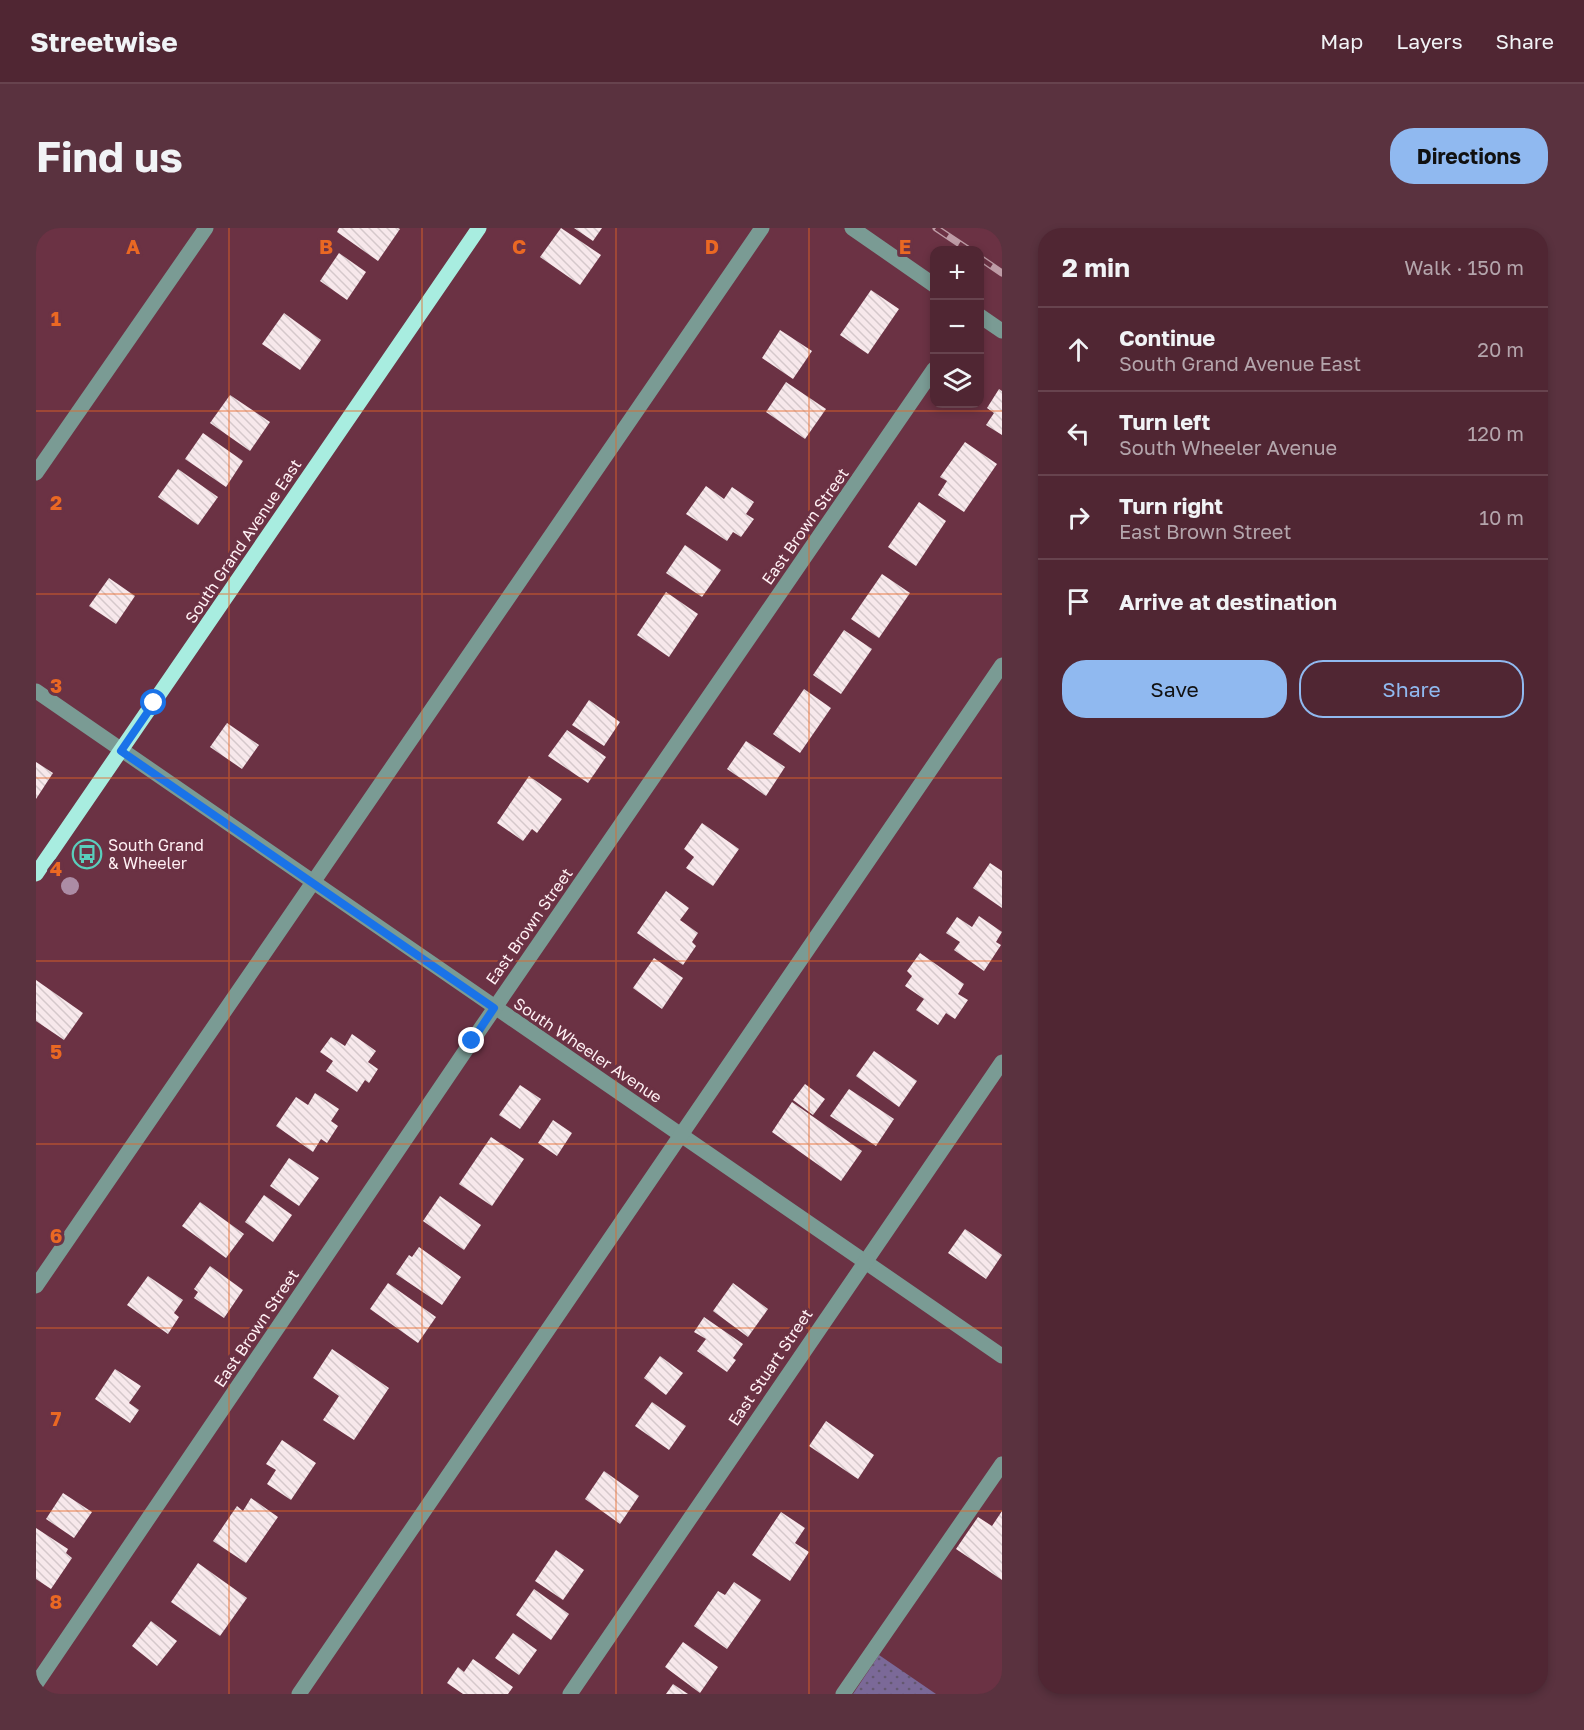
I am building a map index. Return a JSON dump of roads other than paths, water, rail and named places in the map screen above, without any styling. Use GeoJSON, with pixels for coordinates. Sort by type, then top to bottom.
{"type":"FeatureCollection","features":[{"type":"Feature","properties":{"kind":"main road","name":"South Grand Avenue East"},"geometry":{"type":"LineString","coordinates":[[36,874],[479,228]]}},
{"type":"Feature","properties":{"kind":"street"},"geometry":{"type":"LineString","coordinates":[[36,474],[207,228]]}},
{"type":"Feature","properties":{"kind":"street"},"geometry":{"type":"LineString","coordinates":[[36,1286],[762,228]]}},
{"type":"Feature","properties":{"kind":"street"},"geometry":{"type":"LineString","coordinates":[[852,228],[930,282]]}},
{"type":"Feature","properties":{"kind":"street"},"geometry":{"type":"LineString","coordinates":[[984,319],[1002,331]]}},
{"type":"Feature","properties":{"kind":"street","name":"East Brown Street"},"geometry":{"type":"LineString","coordinates":[[36,1684],[494,1008],[930,375]]}},
{"type":"Feature","properties":{"kind":"street"},"geometry":{"type":"LineString","coordinates":[[298,1694],[1002,665]]}},
{"type":"Feature","properties":{"kind":"street","name":"South Wheeler Avenue"},"geometry":{"type":"LineString","coordinates":[[36,692],[1002,1356]]}},
{"type":"Feature","properties":{"kind":"street","name":"East Stuart Street"},"geometry":{"type":"LineString","coordinates":[[570,1694],[1002,1062]]}},
{"type":"Feature","properties":{"kind":"street"},"geometry":{"type":"LineString","coordinates":[[843,1694],[1002,1464]]}},
{"type":"Feature","properties":{"kind":"railway"},"geometry":{"type":"LineString","coordinates":[[936,228],[963,246]]}},
{"type":"Feature","properties":{"kind":"railway"},"geometry":{"type":"LineString","coordinates":[[984,261],[1002,273]]}},
{"type":"Feature","properties":{"kind":"place","name":"South Grand & Wheeler"},"geometry":{"type":"Point","coordinates":[87,854]}}]}
